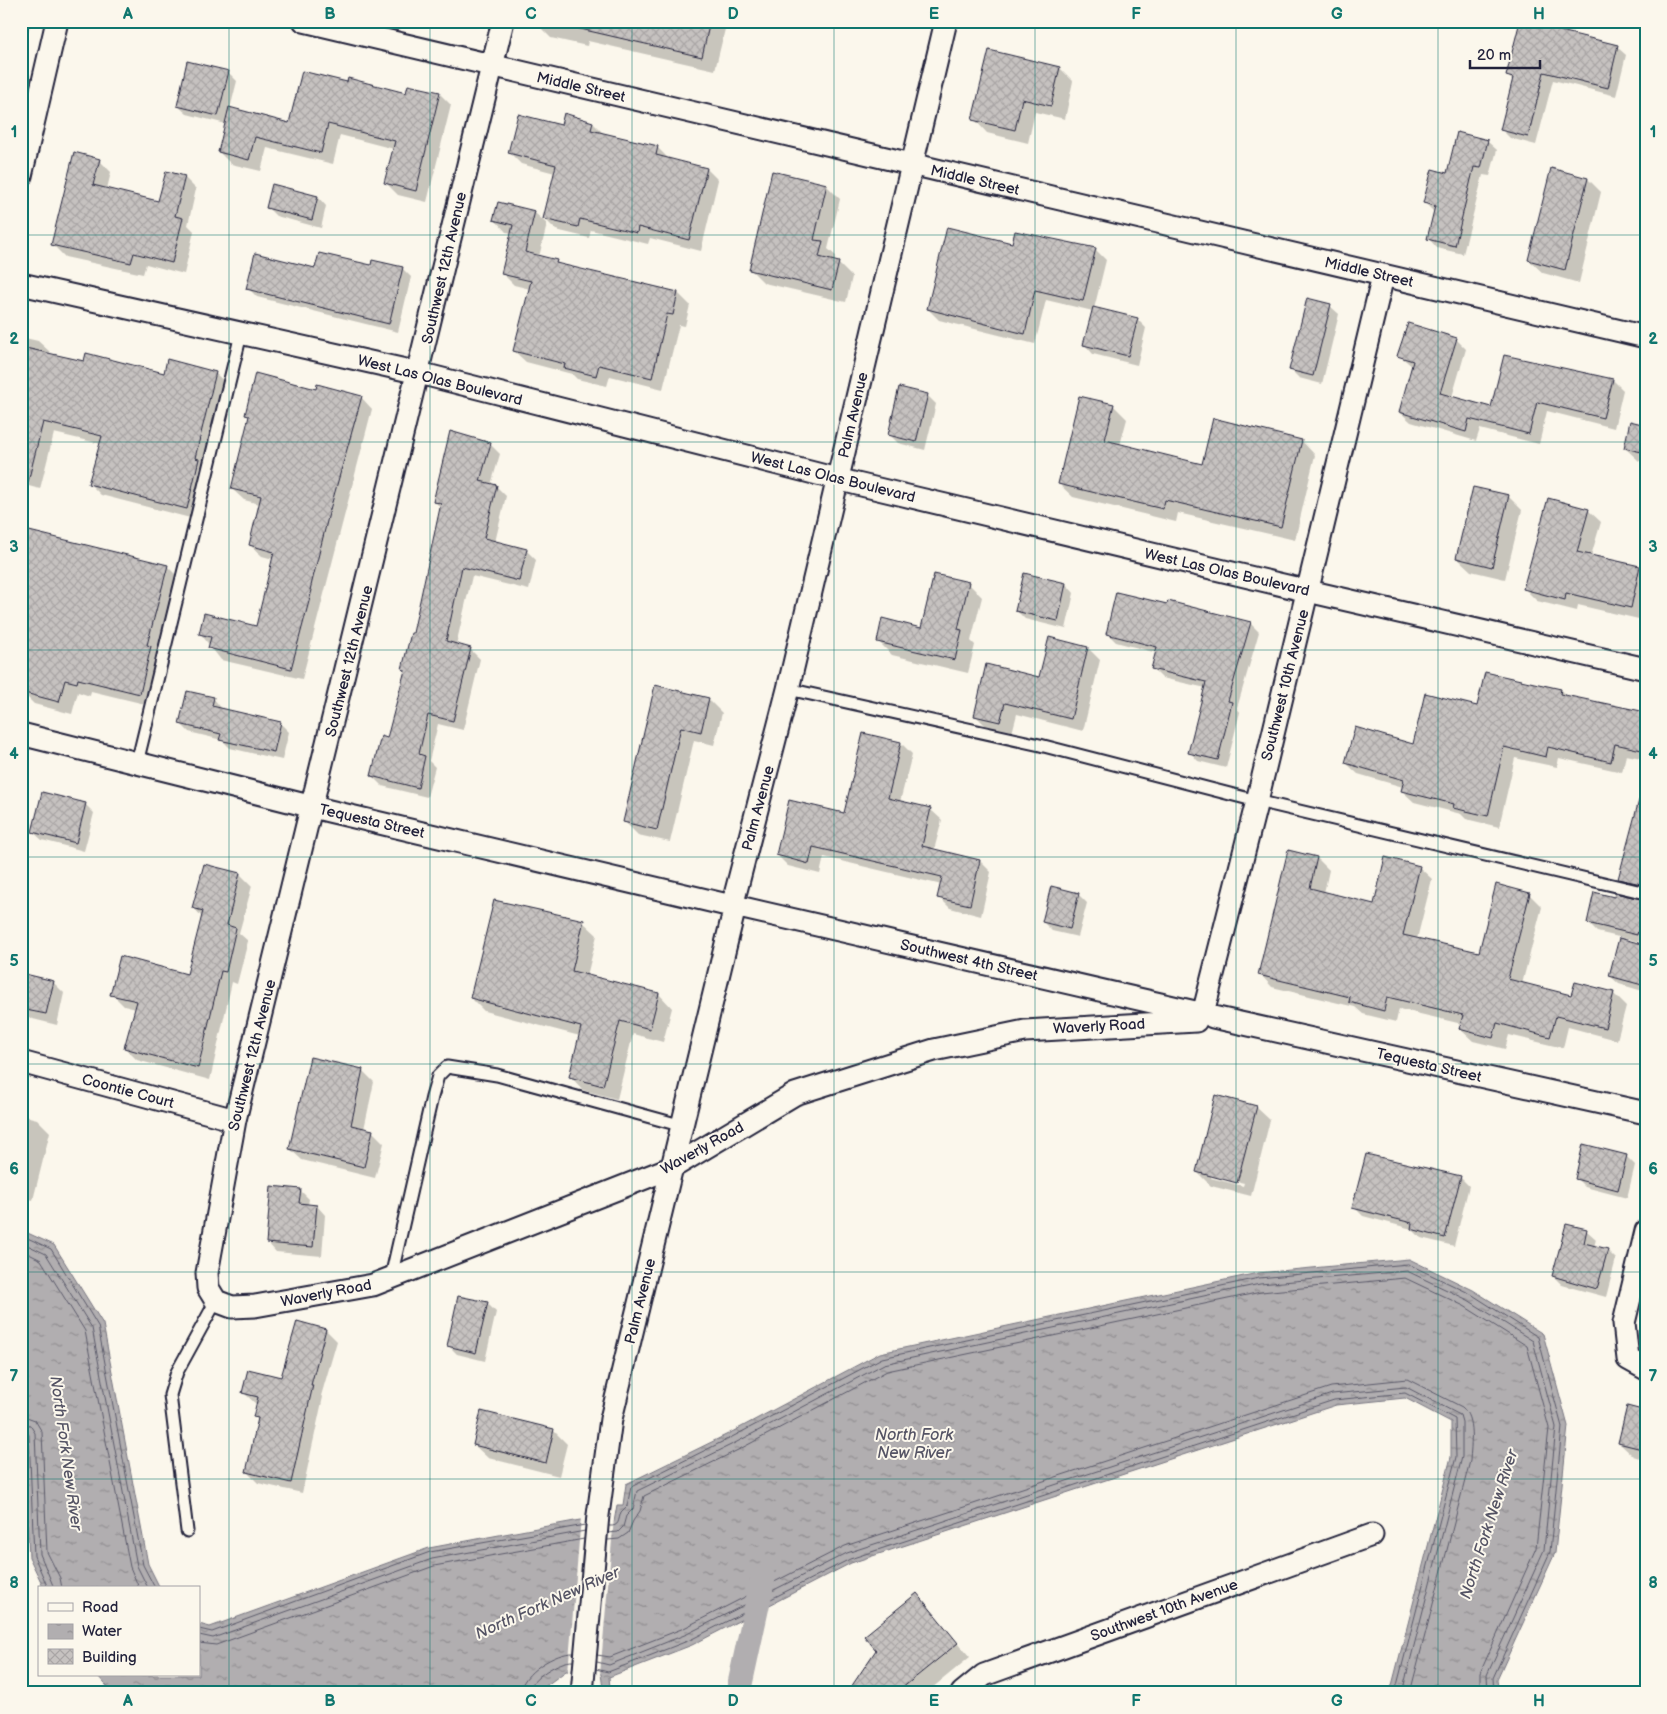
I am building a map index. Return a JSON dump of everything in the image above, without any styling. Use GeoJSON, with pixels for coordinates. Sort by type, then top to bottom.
{"type":"FeatureCollection","features":[{"type":"Feature","properties":{"kind":"street"},"geometry":{"type":"LineString","coordinates":[[21,176],[57,21]]}},
{"type":"Feature","properties":{"kind":"street","name":"Middle Street"},"geometry":{"type":"LineString","coordinates":[[304,21],[1646,338]]}},
{"type":"Feature","properties":{"kind":"street","name":"Southwest 12th Avenue"},"geometry":{"type":"LineString","coordinates":[[216,1301],[208,1288],[207,1273],[236,1120],[314,807],[503,21]]}},
{"type":"Feature","properties":{"kind":"street","name":"Palm Avenue"},"geometry":{"type":"LineString","coordinates":[[583,1684],[598,1515],[611,1419],[684,1126],[733,905],[788,690],[946,21]]}},
{"type":"Feature","properties":{"kind":"street","name":"Southwest 10th Avenue"},"geometry":{"type":"LineString","coordinates":[[1202,1014],[1257,800],[1383,276]]}},
{"type":"Feature","properties":{"kind":"street","name":"West Las Olas Boulevard"},"geometry":{"type":"LineString","coordinates":[[21,284],[419,373],[838,479],[1646,669]]}},
{"type":"Feature","properties":{"kind":"street","name":"Tequesta Street"},"geometry":{"type":"LineString","coordinates":[[21,734],[314,807],[733,905]]}},
{"type":"Feature","properties":{"kind":"street","name":"Southwest 4th Street"},"geometry":{"type":"LineString","coordinates":[[733,905],[1202,1014]]}},
{"type":"Feature","properties":{"kind":"street","name":"Tequesta Street"},"geometry":{"type":"LineString","coordinates":[[1202,1014],[1646,1113]]}},
{"type":"Feature","properties":{"kind":"street","name":"Waverly Road"},"geometry":{"type":"LineString","coordinates":[[216,1301],[232,1307],[255,1306],[355,1290],[391,1278],[673,1167],[795,1094],[934,1050],[1025,1030],[1202,1014]]}},
{"type":"Feature","properties":{"kind":"street","name":"Coontie Court"},"geometry":{"type":"LineString","coordinates":[[21,1062],[236,1120]]}},
{"type":"Feature","properties":{"kind":"street"},"geometry":{"type":"LineString","coordinates":[[1637,1364],[1624,1323],[1646,1231]]}},
{"type":"Feature","properties":{"kind":"street","name":"Southwest 10th Avenue"},"geometry":{"type":"LineString","coordinates":[[962,1693],[984,1675],[1372,1535]]}},
{"type":"Feature","properties":{"kind":"lane"},"geometry":{"type":"LineString","coordinates":[[137,763],[241,334]]}},
{"type":"Feature","properties":{"kind":"lane"},"geometry":{"type":"LineString","coordinates":[[788,690],[1040,745],[1257,800],[1646,892]]}},
{"type":"Feature","properties":{"kind":"lane"},"geometry":{"type":"LineString","coordinates":[[391,1278],[432,1097],[438,1076],[447,1068],[497,1075],[684,1126]]}},
{"type":"Feature","properties":{"kind":"lane"},"geometry":{"type":"LineString","coordinates":[[188,1531],[170,1396],[177,1372],[216,1301]]}},
{"type":"Feature","properties":{"kind":"water","name":"North Fork New River"},"geometry":{"type":"Polygon","coordinates":[[[21,1230],[54,1245],[103,1324],[148,1564],[159,1586],[43,1586],[29,1557],[21,1398],[21,1230]]]}},
{"type":"Feature","properties":{"kind":"water","name":"North Fork New River"},"geometry":{"type":"Polygon","coordinates":[[[1409,1259],[1473,1290],[1543,1334],[1568,1426],[1555,1553],[1497,1680],[1499,1693],[1390,1693],[1451,1457],[1451,1422],[1405,1398],[1336,1405],[851,1563],[692,1645],[609,1677],[610,1687],[603,1688],[601,1674],[566,1671],[536,1693],[113,1693],[98,1676],[200,1676],[200,1624],[210,1627],[429,1548],[580,1520],[614,1522],[617,1505],[623,1505],[626,1484],[730,1433],[880,1353],[1258,1273],[1409,1259]]]}},
{"type":"Feature","properties":{"kind":"pier"},"geometry":{"type":"Polygon","coordinates":[[[581,1517],[614,1518],[600,1675],[568,1672],[581,1517]]]}},
{"type":"Feature","properties":{"kind":"building"},"geometry":{"type":"Polygon","coordinates":[[[577,21],[710,21],[702,57],[576,28],[577,21]]]}},
{"type":"Feature","properties":{"kind":"building"},"geometry":{"type":"Polygon","coordinates":[[[1520,21],[1618,45],[1608,88],[1544,72],[1528,137],[1500,130],[1513,78],[1506,76],[1520,21]]]}},
{"type":"Feature","properties":{"kind":"building"},"geometry":{"type":"Polygon","coordinates":[[[989,50],[1060,67],[1051,106],[1022,99],[1015,130],[972,120],[989,50]]]}},
{"type":"Feature","properties":{"kind":"building"},"geometry":{"type":"Polygon","coordinates":[[[187,61],[229,71],[218,116],[177,106],[187,61]]]}},
{"type":"Feature","properties":{"kind":"building"},"geometry":{"type":"Polygon","coordinates":[[[302,71],[347,82],[348,78],[406,93],[408,85],[440,92],[416,191],[384,183],[395,141],[328,124],[321,153],[255,137],[249,160],[218,152],[229,107],[289,123],[302,71]]]}},
{"type":"Feature","properties":{"kind":"building"},"geometry":{"type":"Polygon","coordinates":[[[564,113],[593,122],[591,130],[658,146],[656,155],[707,168],[689,240],[638,227],[637,233],[580,219],[578,227],[543,219],[556,165],[508,153],[518,114],[561,125],[564,113]]]}},
{"type":"Feature","properties":{"kind":"building"},"geometry":{"type":"Polygon","coordinates":[[[1457,132],[1488,140],[1481,168],[1474,167],[1455,246],[1427,239],[1435,206],[1423,203],[1432,169],[1447,173],[1457,132]]]}},
{"type":"Feature","properties":{"kind":"building"},"geometry":{"type":"Polygon","coordinates":[[[74,152],[100,159],[93,185],[158,201],[166,171],[185,176],[175,216],[183,218],[172,263],[134,253],[131,263],[51,245],[74,152]]]}},
{"type":"Feature","properties":{"kind":"building"},"geometry":{"type":"Polygon","coordinates":[[[1551,168],[1588,178],[1565,270],[1528,260],[1551,168]]]}},
{"type":"Feature","properties":{"kind":"building"},"geometry":{"type":"Polygon","coordinates":[[[772,171],[827,184],[814,240],[823,241],[819,257],[839,262],[832,290],[749,270],[772,171]]]}},
{"type":"Feature","properties":{"kind":"building"},"geometry":{"type":"Polygon","coordinates":[[[272,184],[318,196],[312,220],[266,208],[272,184]]]}},
{"type":"Feature","properties":{"kind":"building"},"geometry":{"type":"Polygon","coordinates":[[[498,202],[535,211],[525,252],[557,260],[556,263],[678,292],[673,315],[667,314],[652,378],[599,365],[596,376],[564,368],[565,364],[513,351],[531,281],[501,274],[513,225],[493,220],[498,202]]]}},
{"type":"Feature","properties":{"kind":"building"},"geometry":{"type":"Polygon","coordinates":[[[947,227],[1012,243],[1015,231],[1096,248],[1083,301],[1035,290],[1025,334],[927,309],[947,227]]]}},
{"type":"Feature","properties":{"kind":"building"},"geometry":{"type":"Polygon","coordinates":[[[255,253],[315,268],[319,253],[371,265],[372,260],[403,267],[389,324],[246,289],[255,253]]]}},
{"type":"Feature","properties":{"kind":"building"},"geometry":{"type":"Polygon","coordinates":[[[1307,298],[1331,304],[1313,376],[1289,370],[1307,298]]]}},
{"type":"Feature","properties":{"kind":"building"},"geometry":{"type":"Polygon","coordinates":[[[1093,307],[1138,318],[1128,356],[1083,345],[1093,307]]]}},
{"type":"Feature","properties":{"kind":"building"},"geometry":{"type":"Polygon","coordinates":[[[1408,323],[1457,338],[1440,393],[1491,407],[1504,355],[1613,379],[1603,418],[1537,402],[1529,434],[1469,419],[1466,432],[1399,412],[1413,361],[1397,356],[1408,323]]]}},
{"type":"Feature","properties":{"kind":"building"},"geometry":{"type":"Polygon","coordinates":[[[21,347],[84,361],[86,353],[164,373],[167,359],[216,372],[195,458],[199,459],[187,509],[88,484],[102,436],[43,422],[28,482],[21,481],[21,347]]]}},
{"type":"Feature","properties":{"kind":"building"},"geometry":{"type":"Polygon","coordinates":[[[255,373],[316,389],[317,384],[362,396],[329,513],[310,590],[312,590],[291,669],[208,648],[211,637],[199,634],[204,613],[256,626],[274,552],[249,545],[261,496],[231,489],[249,416],[245,415],[255,373]]]}},
{"type":"Feature","properties":{"kind":"building"},"geometry":{"type":"Polygon","coordinates":[[[899,387],[928,394],[916,442],[888,435],[899,387]]]}},
{"type":"Feature","properties":{"kind":"building"},"geometry":{"type":"Polygon","coordinates":[[[1079,396],[1114,404],[1105,440],[1202,464],[1213,418],[1302,440],[1281,527],[1165,500],[1163,509],[1058,484],[1079,396]]]}},
{"type":"Feature","properties":{"kind":"building"},"geometry":{"type":"Polygon","coordinates":[[[1630,421],[1646,425],[1646,453],[1624,448],[1630,421]]]}},
{"type":"Feature","properties":{"kind":"building"},"geometry":{"type":"Polygon","coordinates":[[[450,431],[491,443],[480,481],[497,485],[484,538],[527,549],[519,581],[462,567],[446,641],[471,648],[453,721],[428,715],[419,754],[425,756],[418,788],[371,776],[381,736],[387,738],[405,670],[402,669],[411,633],[413,633],[441,503],[433,502],[450,431]]]}},
{"type":"Feature","properties":{"kind":"building"},"geometry":{"type":"Polygon","coordinates":[[[1473,487],[1509,495],[1492,567],[1456,558],[1473,487]]]}},
{"type":"Feature","properties":{"kind":"building"},"geometry":{"type":"Polygon","coordinates":[[[1548,498],[1589,509],[1577,552],[1640,566],[1631,608],[1566,593],[1565,600],[1523,589],[1548,498]]]}},
{"type":"Feature","properties":{"kind":"building"},"geometry":{"type":"Polygon","coordinates":[[[21,529],[168,565],[147,645],[151,646],[140,694],[78,679],[77,683],[65,680],[59,702],[21,692],[21,529]]]}},
{"type":"Feature","properties":{"kind":"building"},"geometry":{"type":"Polygon","coordinates":[[[1024,573],[1066,583],[1058,621],[1015,611],[1024,573]]]}},
{"type":"Feature","properties":{"kind":"building"},"geometry":{"type":"Polygon","coordinates":[[[934,574],[969,582],[958,629],[962,630],[955,660],[877,642],[882,618],[921,628],[934,574]]]}},
{"type":"Feature","properties":{"kind":"building"},"geometry":{"type":"Polygon","coordinates":[[[1116,592],[1167,604],[1168,601],[1251,622],[1228,701],[1232,702],[1218,760],[1188,753],[1206,682],[1151,669],[1157,647],[1106,634],[1116,592]]]}},
{"type":"Feature","properties":{"kind":"building"},"geometry":{"type":"Polygon","coordinates":[[[1049,637],[1088,647],[1071,719],[1005,703],[1000,722],[974,716],[986,664],[1039,677],[1049,637]]]}},
{"type":"Feature","properties":{"kind":"building"},"geometry":{"type":"Polygon","coordinates":[[[1485,672],[1561,689],[1560,694],[1646,712],[1646,751],[1615,744],[1611,762],[1548,747],[1546,757],[1504,747],[1488,816],[1453,808],[1454,804],[1401,791],[1404,780],[1345,763],[1355,727],[1413,744],[1425,693],[1477,706],[1485,672]]]}},
{"type":"Feature","properties":{"kind":"building"},"geometry":{"type":"Polygon","coordinates":[[[655,685],[709,698],[701,732],[681,727],[657,830],[623,822],[655,685]]]}},
{"type":"Feature","properties":{"kind":"building"},"geometry":{"type":"Polygon","coordinates":[[[187,691],[214,697],[212,706],[281,722],[274,752],[219,740],[221,734],[179,724],[187,691]]]}},
{"type":"Feature","properties":{"kind":"building"},"geometry":{"type":"Polygon","coordinates":[[[863,733],[901,742],[888,798],[931,808],[922,846],[980,860],[970,905],[937,898],[942,877],[813,847],[809,864],[776,855],[789,800],[844,813],[863,733]]]}},
{"type":"Feature","properties":{"kind":"building"},"geometry":{"type":"Polygon","coordinates":[[[42,792],[86,803],[76,843],[32,832],[42,792]]]}},
{"type":"Feature","properties":{"kind":"building"},"geometry":{"type":"Polygon","coordinates":[[[1639,800],[1646,801],[1646,885],[1618,879],[1639,800]]]}},
{"type":"Feature","properties":{"kind":"building"},"geometry":{"type":"Polygon","coordinates":[[[1288,850],[1317,857],[1310,888],[1374,904],[1385,857],[1420,866],[1403,935],[1479,952],[1496,884],[1530,893],[1508,979],[1571,995],[1575,982],[1614,992],[1605,1028],[1556,1016],[1550,1037],[1497,1023],[1493,1038],[1459,1029],[1463,1015],[1387,997],[1384,1011],[1349,1002],[1350,997],[1258,975],[1288,850]]]}},
{"type":"Feature","properties":{"kind":"building"},"geometry":{"type":"Polygon","coordinates":[[[204,864],[240,873],[227,925],[236,928],[226,972],[221,971],[198,1068],[124,1048],[137,1001],[110,995],[120,956],[187,974],[203,911],[192,908],[204,864]]]}},
{"type":"Feature","properties":{"kind":"building"},"geometry":{"type":"Polygon","coordinates":[[[1051,886],[1079,893],[1070,929],[1042,922],[1051,886]]]}},
{"type":"Feature","properties":{"kind":"building"},"geometry":{"type":"Polygon","coordinates":[[[1594,892],[1614,897],[1615,893],[1645,900],[1637,935],[1587,923],[1594,892]]]}},
{"type":"Feature","properties":{"kind":"building"},"geometry":{"type":"Polygon","coordinates":[[[494,900],[584,920],[572,971],[659,993],[650,1029],[620,1021],[603,1086],[569,1077],[581,1027],[470,998],[494,900]]]}},
{"type":"Feature","properties":{"kind":"building"},"geometry":{"type":"Polygon","coordinates":[[[1619,938],[1646,945],[1646,986],[1609,976],[1619,938]]]}},
{"type":"Feature","properties":{"kind":"building"},"geometry":{"type":"Polygon","coordinates":[[[21,973],[54,981],[46,1014],[21,1009],[21,973]]]}},
{"type":"Feature","properties":{"kind":"building"},"geometry":{"type":"Polygon","coordinates":[[[310,1057],[363,1069],[351,1125],[373,1130],[364,1167],[289,1149],[310,1057]]]}},
{"type":"Feature","properties":{"kind":"building"},"geometry":{"type":"Polygon","coordinates":[[[1215,1095],[1257,1106],[1237,1183],[1196,1172],[1215,1095]]]}},
{"type":"Feature","properties":{"kind":"building"},"geometry":{"type":"Polygon","coordinates":[[[1583,1144],[1627,1155],[1618,1190],[1575,1179],[1583,1144]]]}},
{"type":"Feature","properties":{"kind":"building"},"geometry":{"type":"Polygon","coordinates":[[[1366,1154],[1461,1176],[1445,1238],[1411,1229],[1412,1223],[1352,1208],[1366,1154]]]}},
{"type":"Feature","properties":{"kind":"building"},"geometry":{"type":"Polygon","coordinates":[[[271,1186],[301,1189],[299,1203],[317,1205],[313,1247],[266,1243],[271,1186]]]}},
{"type":"Feature","properties":{"kind":"building"},"geometry":{"type":"Polygon","coordinates":[[[1566,1224],[1587,1229],[1584,1243],[1608,1249],[1597,1289],[1552,1276],[1566,1224]]]}},
{"type":"Feature","properties":{"kind":"building"},"geometry":{"type":"Polygon","coordinates":[[[458,1296],[488,1302],[476,1353],[447,1346],[458,1296]]]}},
{"type":"Feature","properties":{"kind":"building"},"geometry":{"type":"Polygon","coordinates":[[[297,1321],[326,1329],[311,1385],[313,1385],[291,1483],[246,1472],[258,1418],[253,1417],[258,1397],[242,1393],[248,1369],[281,1377],[297,1321]]]}},
{"type":"Feature","properties":{"kind":"building"},"geometry":{"type":"Polygon","coordinates":[[[1627,1406],[1646,1411],[1646,1450],[1618,1443],[1627,1406]]]}},
{"type":"Feature","properties":{"kind":"building"},"geometry":{"type":"Polygon","coordinates":[[[481,1411],[554,1429],[546,1463],[473,1445],[481,1411]]]}},
{"type":"Feature","properties":{"kind":"building"},"geometry":{"type":"Polygon","coordinates":[[[917,1593],[958,1643],[896,1693],[847,1693],[876,1650],[864,1636],[917,1593]]]}},
{"type":"Feature","properties":{"kind":"waterway"},"geometry":{"type":"LineString","coordinates":[[738,1693],[763,1578]]}}]}
